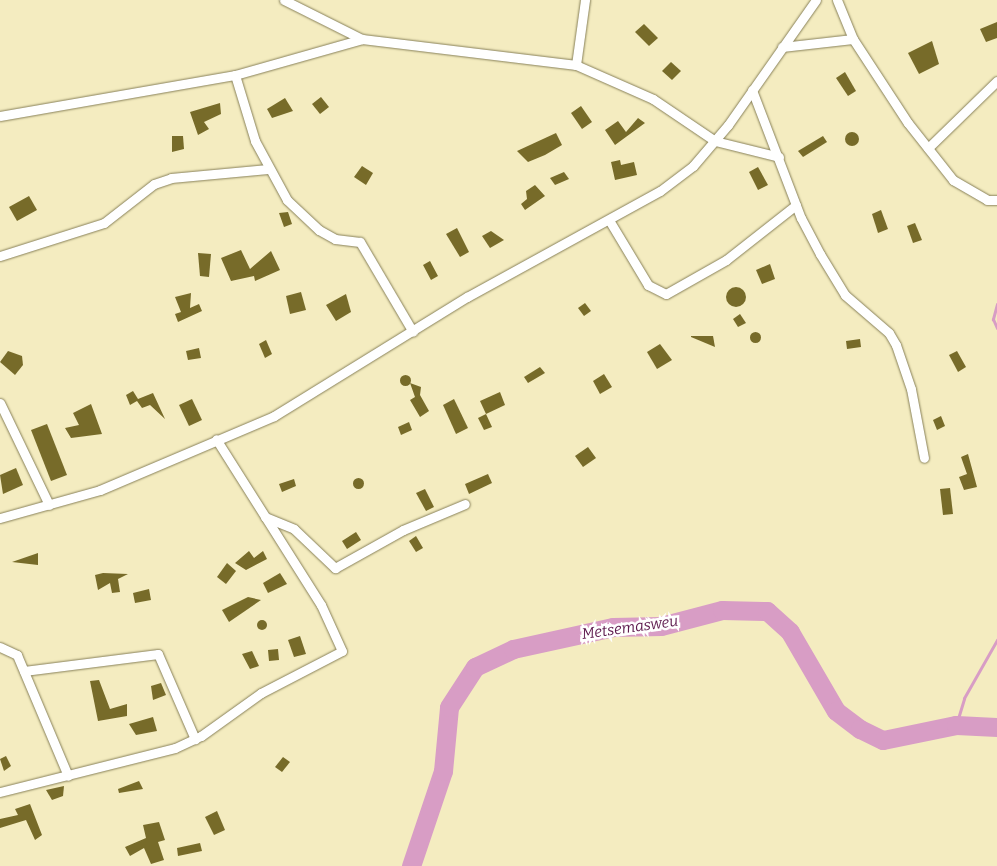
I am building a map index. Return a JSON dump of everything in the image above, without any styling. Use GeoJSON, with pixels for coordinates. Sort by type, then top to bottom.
{"type":"FeatureCollection","features":[{"type":"Feature","properties":{"kind":"street"},"geometry":{"type":"LineString","coordinates":[[286,0],[362,39],[576,65],[652,99],[715,141],[779,157]]}},
{"type":"Feature","properties":{"kind":"street"},"geometry":{"type":"LineString","coordinates":[[576,65],[585,0]]}},
{"type":"Feature","properties":{"kind":"street"},"geometry":{"type":"LineString","coordinates":[[0,518],[100,490],[282,412],[413,332],[467,296],[609,220],[667,186],[715,141],[816,0]]}},
{"type":"Feature","properties":{"kind":"street"},"geometry":{"type":"LineString","coordinates":[[837,0],[853,39],[928,148],[967,191],[997,200]]}},
{"type":"Feature","properties":{"kind":"street"},"geometry":{"type":"LineString","coordinates":[[0,116],[235,75],[362,39]]}},
{"type":"Feature","properties":{"kind":"street"},"geometry":{"type":"LineString","coordinates":[[782,47],[853,39]]}},
{"type":"Feature","properties":{"kind":"street"},"geometry":{"type":"LineString","coordinates":[[235,75],[268,169],[300,217],[335,239],[360,242],[413,332]]}},
{"type":"Feature","properties":{"kind":"street"},"geometry":{"type":"LineString","coordinates":[[928,148],[997,82]]}},
{"type":"Feature","properties":{"kind":"street"},"geometry":{"type":"LineString","coordinates":[[752,90],[796,205],[845,295],[889,333],[896,345],[911,389],[924,458]]}},
{"type":"Feature","properties":{"kind":"street"},"geometry":{"type":"LineString","coordinates":[[0,256],[104,223],[154,184],[172,178],[268,169]]}},
{"type":"Feature","properties":{"kind":"street"},"geometry":{"type":"LineString","coordinates":[[609,220],[648,285],[666,294],[726,260],[796,205]]}},
{"type":"Feature","properties":{"kind":"street"},"geometry":{"type":"LineString","coordinates":[[0,403],[49,505]]}},
{"type":"Feature","properties":{"kind":"street"},"geometry":{"type":"LineString","coordinates":[[0,792],[136,760],[195,739],[261,693],[342,652],[321,605],[216,439]]}},
{"type":"Feature","properties":{"kind":"street"},"geometry":{"type":"LineString","coordinates":[[265,517],[294,529],[328,566],[336,568],[402,530],[465,504]]}},
{"type":"Feature","properties":{"kind":"street"},"geometry":{"type":"LineString","coordinates":[[0,647],[17,655],[68,776]]}},
{"type":"Feature","properties":{"kind":"street"},"geometry":{"type":"LineString","coordinates":[[24,671],[158,654],[195,739]]}},
{"type":"Feature","properties":{"kind":"building"},"geometry":{"type":"Polygon","coordinates":[[[997,22],[997,38],[986,42],[980,29],[997,22]]]}},
{"type":"Feature","properties":{"kind":"building"},"geometry":{"type":"Polygon","coordinates":[[[644,24],[658,38],[649,46],[635,32],[644,24]]]}},
{"type":"Feature","properties":{"kind":"building"},"geometry":{"type":"Polygon","coordinates":[[[932,41],[939,64],[919,74],[908,53],[932,41]]]}},
{"type":"Feature","properties":{"kind":"building"},"geometry":{"type":"Polygon","coordinates":[[[671,62],[681,71],[672,80],[662,71],[671,62]]]}},
{"type":"Feature","properties":{"kind":"building"},"geometry":{"type":"Polygon","coordinates":[[[845,72],[856,91],[848,96],[836,78],[845,72]]]}},
{"type":"Feature","properties":{"kind":"building"},"geometry":{"type":"Polygon","coordinates":[[[321,97],[329,107],[320,114],[312,104],[321,97]]]}},
{"type":"Feature","properties":{"kind":"building"},"geometry":{"type":"Polygon","coordinates":[[[285,98],[293,111],[272,118],[267,109],[285,98]]]}},
{"type":"Feature","properties":{"kind":"building"},"geometry":{"type":"Polygon","coordinates":[[[220,103],[221,114],[204,122],[209,129],[198,135],[190,112],[220,103]]]}},
{"type":"Feature","properties":{"kind":"building"},"geometry":{"type":"Polygon","coordinates":[[[581,106],[592,122],[582,129],[571,113],[581,106]]]}},
{"type":"Feature","properties":{"kind":"building"},"geometry":{"type":"Polygon","coordinates":[[[638,118],[645,123],[615,145],[605,130],[618,121],[626,132],[638,118]]]}},
{"type":"Feature","properties":{"kind":"building"},"geometry":{"type":"Polygon","coordinates":[[[852,132],[857,134],[859,139],[857,144],[852,146],[847,144],[845,139],[847,134],[852,132]]]}},
{"type":"Feature","properties":{"kind":"building"},"geometry":{"type":"Polygon","coordinates":[[[556,133],[562,145],[545,155],[528,162],[517,151],[556,133]]]}},
{"type":"Feature","properties":{"kind":"building"},"geometry":{"type":"Polygon","coordinates":[[[172,136],[183,136],[184,149],[172,152],[172,136]]]}},
{"type":"Feature","properties":{"kind":"building"},"geometry":{"type":"Polygon","coordinates":[[[823,136],[827,142],[803,157],[798,151],[823,136]]]}},
{"type":"Feature","properties":{"kind":"building"},"geometry":{"type":"Polygon","coordinates":[[[620,160],[621,165],[634,162],[637,175],[615,180],[611,162],[620,160]]]}},
{"type":"Feature","properties":{"kind":"building"},"geometry":{"type":"Polygon","coordinates":[[[362,166],[373,173],[366,185],[354,177],[362,166]]]}},
{"type":"Feature","properties":{"kind":"building"},"geometry":{"type":"Polygon","coordinates":[[[758,167],[768,185],[758,190],[749,172],[758,167]]]}},
{"type":"Feature","properties":{"kind":"building"},"geometry":{"type":"Polygon","coordinates":[[[564,172],[569,179],[555,185],[550,178],[564,172]]]}},
{"type":"Feature","properties":{"kind":"building"},"geometry":{"type":"Polygon","coordinates":[[[535,185],[545,196],[525,210],[521,204],[527,199],[526,191],[535,185]]]}},
{"type":"Feature","properties":{"kind":"building"},"geometry":{"type":"Polygon","coordinates":[[[29,196],[37,210],[17,221],[9,207],[29,196]]]}},
{"type":"Feature","properties":{"kind":"building"},"geometry":{"type":"Polygon","coordinates":[[[881,210],[888,229],[878,233],[872,214],[881,210]]]}},
{"type":"Feature","properties":{"kind":"building"},"geometry":{"type":"Polygon","coordinates":[[[288,212],[292,224],[284,227],[279,213],[288,212]]]}},
{"type":"Feature","properties":{"kind":"building"},"geometry":{"type":"Polygon","coordinates":[[[915,223],[922,240],[913,243],[907,226],[915,223]]]}},
{"type":"Feature","properties":{"kind":"building"},"geometry":{"type":"Polygon","coordinates":[[[457,228],[469,252],[460,257],[446,234],[457,228]]]}},
{"type":"Feature","properties":{"kind":"building"},"geometry":{"type":"Polygon","coordinates":[[[491,231],[504,240],[490,248],[482,236],[491,231]]]}},
{"type":"Feature","properties":{"kind":"building"},"geometry":{"type":"Polygon","coordinates":[[[241,250],[250,269],[271,251],[280,270],[255,281],[254,276],[231,281],[221,258],[241,250]]]}},
{"type":"Feature","properties":{"kind":"building"},"geometry":{"type":"Polygon","coordinates":[[[198,253],[211,254],[209,277],[200,276],[198,253]]]}},
{"type":"Feature","properties":{"kind":"building"},"geometry":{"type":"Polygon","coordinates":[[[430,261],[438,276],[431,280],[423,265],[430,261]]]}},
{"type":"Feature","properties":{"kind":"building"},"geometry":{"type":"Polygon","coordinates":[[[770,264],[775,279],[762,284],[756,270],[770,264]]]}},
{"type":"Feature","properties":{"kind":"building"},"geometry":{"type":"Polygon","coordinates":[[[736,287],[743,290],[746,297],[743,304],[736,307],[729,304],[726,297],[729,290],[736,287]]]}},
{"type":"Feature","properties":{"kind":"building"},"geometry":{"type":"Polygon","coordinates":[[[301,292],[306,310],[290,314],[286,296],[301,292]]]}},
{"type":"Feature","properties":{"kind":"building"},"geometry":{"type":"Polygon","coordinates":[[[191,293],[190,308],[199,304],[202,311],[178,322],[175,314],[181,312],[175,297],[191,293]]]}},
{"type":"Feature","properties":{"kind":"building"},"geometry":{"type":"Polygon","coordinates":[[[346,294],[351,312],[336,321],[326,305],[346,294]]]}},
{"type":"Feature","properties":{"kind":"building"},"geometry":{"type":"Polygon","coordinates":[[[585,303],[591,311],[584,316],[578,308],[585,303]]]}},
{"type":"Feature","properties":{"kind":"building"},"geometry":{"type":"Polygon","coordinates":[[[740,314],[746,323],[738,327],[733,319],[740,314]]]}},
{"type":"Feature","properties":{"kind":"building"},"geometry":{"type":"Polygon","coordinates":[[[753,332],[757,332],[760,337],[759,341],[753,342],[750,339],[750,335],[753,332]]]}},
{"type":"Feature","properties":{"kind":"building"},"geometry":{"type":"Polygon","coordinates":[[[713,336],[715,347],[691,337],[713,336]]]}},
{"type":"Feature","properties":{"kind":"building"},"geometry":{"type":"Polygon","coordinates":[[[860,339],[861,347],[847,349],[846,341],[860,339]]]}},
{"type":"Feature","properties":{"kind":"building"},"geometry":{"type":"Polygon","coordinates":[[[266,340],[272,354],[265,358],[259,344],[266,340]]]}},
{"type":"Feature","properties":{"kind":"building"},"geometry":{"type":"Polygon","coordinates":[[[660,344],[672,360],[657,369],[647,352],[660,344]]]}},
{"type":"Feature","properties":{"kind":"building"},"geometry":{"type":"Polygon","coordinates":[[[199,348],[201,358],[188,360],[186,351],[199,348]]]}},
{"type":"Feature","properties":{"kind":"building"},"geometry":{"type":"Polygon","coordinates":[[[8,351],[22,356],[23,365],[15,375],[0,362],[8,351]]]}},
{"type":"Feature","properties":{"kind":"building"},"geometry":{"type":"Polygon","coordinates":[[[957,351],[966,367],[958,372],[949,355],[957,351]]]}},
{"type":"Feature","properties":{"kind":"building"},"geometry":{"type":"Polygon","coordinates":[[[540,367],[545,373],[528,383],[524,377],[540,367]]]}},
{"type":"Feature","properties":{"kind":"building"},"geometry":{"type":"Polygon","coordinates":[[[405,374],[411,380],[405,386],[399,380],[405,374]]]}},
{"type":"Feature","properties":{"kind":"building"},"geometry":{"type":"Polygon","coordinates":[[[604,374],[612,387],[600,394],[593,381],[604,374]]]}},
{"type":"Feature","properties":{"kind":"building"},"geometry":{"type":"Polygon","coordinates":[[[410,383],[421,387],[420,395],[429,411],[420,417],[410,400],[415,397],[410,383]]]}},
{"type":"Feature","properties":{"kind":"building"},"geometry":{"type":"Polygon","coordinates":[[[133,391],[138,399],[153,393],[165,419],[150,405],[142,408],[137,401],[130,405],[126,395],[133,391]]]}},
{"type":"Feature","properties":{"kind":"building"},"geometry":{"type":"Polygon","coordinates":[[[500,392],[505,405],[486,414],[480,401],[500,392]]]}},
{"type":"Feature","properties":{"kind":"building"},"geometry":{"type":"Polygon","coordinates":[[[192,399],[202,420],[189,426],[179,405],[192,399]]]}},
{"type":"Feature","properties":{"kind":"building"},"geometry":{"type":"Polygon","coordinates":[[[454,399],[468,428],[456,434],[443,405],[454,399]]]}},
{"type":"Feature","properties":{"kind":"building"},"geometry":{"type":"Polygon","coordinates":[[[91,404],[102,434],[71,438],[65,428],[79,425],[73,413],[91,404]]]}},
{"type":"Feature","properties":{"kind":"building"},"geometry":{"type":"Polygon","coordinates":[[[486,414],[492,427],[484,430],[478,418],[486,414]]]}},
{"type":"Feature","properties":{"kind":"building"},"geometry":{"type":"Polygon","coordinates":[[[941,416],[945,426],[937,430],[933,420],[941,416]]]}},
{"type":"Feature","properties":{"kind":"building"},"geometry":{"type":"Polygon","coordinates":[[[409,422],[412,430],[401,435],[398,427],[409,422]]]}},
{"type":"Feature","properties":{"kind":"building"},"geometry":{"type":"Polygon","coordinates":[[[47,424],[67,475],[51,481],[31,430],[47,424]]]}},
{"type":"Feature","properties":{"kind":"building"},"geometry":{"type":"Polygon","coordinates":[[[588,447],[596,458],[583,467],[575,456],[588,447]]]}},
{"type":"Feature","properties":{"kind":"building"},"geometry":{"type":"Polygon","coordinates":[[[968,454],[977,487],[964,490],[959,477],[967,474],[961,457],[968,454]]]}},
{"type":"Feature","properties":{"kind":"building"},"geometry":{"type":"Polygon","coordinates":[[[16,468],[23,485],[3,494],[0,475],[16,468]]]}},
{"type":"Feature","properties":{"kind":"building"},"geometry":{"type":"Polygon","coordinates":[[[488,474],[492,483],[469,494],[465,484],[488,474]]]}},
{"type":"Feature","properties":{"kind":"building"},"geometry":{"type":"Polygon","coordinates":[[[356,478],[360,478],[363,483],[362,487],[356,488],[353,485],[353,481],[356,478]]]}},
{"type":"Feature","properties":{"kind":"building"},"geometry":{"type":"Polygon","coordinates":[[[294,479],[296,486],[282,492],[279,484],[294,479]]]}},
{"type":"Feature","properties":{"kind":"building"},"geometry":{"type":"Polygon","coordinates":[[[950,488],[953,514],[943,515],[940,489],[950,488]]]}},
{"type":"Feature","properties":{"kind":"building"},"geometry":{"type":"Polygon","coordinates":[[[425,489],[434,507],[426,511],[416,493],[425,489]]]}},
{"type":"Feature","properties":{"kind":"building"},"geometry":{"type":"Polygon","coordinates":[[[356,532],[361,540],[347,549],[342,541],[356,532]]]}},
{"type":"Feature","properties":{"kind":"building"},"geometry":{"type":"Polygon","coordinates":[[[416,536],[423,548],[416,552],[409,541],[416,536]]]}},
{"type":"Feature","properties":{"kind":"building"},"geometry":{"type":"Polygon","coordinates":[[[249,551],[254,558],[263,551],[267,559],[246,570],[235,563],[249,551]]]}},
{"type":"Feature","properties":{"kind":"building"},"geometry":{"type":"Polygon","coordinates":[[[38,553],[38,565],[12,562],[38,553]]]}},
{"type":"Feature","properties":{"kind":"building"},"geometry":{"type":"Polygon","coordinates":[[[227,563],[236,571],[226,584],[217,577],[227,563]]]}},
{"type":"Feature","properties":{"kind":"building"},"geometry":{"type":"Polygon","coordinates":[[[103,573],[128,574],[118,579],[120,592],[112,593],[110,583],[98,590],[95,575],[103,573]]]}},
{"type":"Feature","properties":{"kind":"building"},"geometry":{"type":"Polygon","coordinates":[[[280,573],[287,584],[268,593],[263,583],[280,573]]]}},
{"type":"Feature","properties":{"kind":"building"},"geometry":{"type":"Polygon","coordinates":[[[149,589],[151,600],[135,603],[133,593],[149,589]]]}},
{"type":"Feature","properties":{"kind":"building"},"geometry":{"type":"Polygon","coordinates":[[[248,597],[261,600],[229,622],[222,610],[248,597]]]}},
{"type":"Feature","properties":{"kind":"building"},"geometry":{"type":"Polygon","coordinates":[[[260,620],[264,620],[267,625],[266,629],[260,630],[257,627],[257,623],[260,620]]]}},
{"type":"Feature","properties":{"kind":"building"},"geometry":{"type":"Polygon","coordinates":[[[300,636],[306,654],[294,657],[288,640],[300,636]]]}},
{"type":"Feature","properties":{"kind":"building"},"geometry":{"type":"Polygon","coordinates":[[[278,649],[279,660],[269,661],[268,650],[278,649]]]}},
{"type":"Feature","properties":{"kind":"building"},"geometry":{"type":"Polygon","coordinates":[[[252,651],[259,666],[250,669],[242,654],[252,651]]]}},
{"type":"Feature","properties":{"kind":"building"},"geometry":{"type":"Polygon","coordinates":[[[99,680],[110,709],[127,704],[127,716],[98,721],[90,681],[99,680]]]}},
{"type":"Feature","properties":{"kind":"building"},"geometry":{"type":"Polygon","coordinates":[[[161,683],[166,695],[153,700],[151,686],[161,683]]]}},
{"type":"Feature","properties":{"kind":"building"},"geometry":{"type":"Polygon","coordinates":[[[153,717],[157,731],[136,735],[129,724],[153,717]]]}},
{"type":"Feature","properties":{"kind":"building"},"geometry":{"type":"Polygon","coordinates":[[[6,756],[11,766],[4,771],[0,759],[6,756]]]}},
{"type":"Feature","properties":{"kind":"building"},"geometry":{"type":"Polygon","coordinates":[[[283,757],[290,762],[282,772],[275,767],[283,757]]]}},
{"type":"Feature","properties":{"kind":"building"},"geometry":{"type":"Polygon","coordinates":[[[139,781],[143,789],[119,793],[118,789],[139,781]]]}},
{"type":"Feature","properties":{"kind":"building"},"geometry":{"type":"Polygon","coordinates":[[[64,786],[63,796],[52,800],[46,790],[64,786]]]}},
{"type":"Feature","properties":{"kind":"building"},"geometry":{"type":"Polygon","coordinates":[[[30,804],[42,835],[35,840],[26,820],[0,828],[0,819],[18,815],[15,809],[30,804]]]}},
{"type":"Feature","properties":{"kind":"building"},"geometry":{"type":"Polygon","coordinates":[[[217,811],[225,830],[214,835],[205,817],[217,811]]]}},
{"type":"Feature","properties":{"kind":"building"},"geometry":{"type":"Polygon","coordinates":[[[159,822],[165,840],[158,842],[164,860],[151,864],[144,848],[130,856],[125,847],[146,838],[143,825],[159,822]]]}},
{"type":"Feature","properties":{"kind":"building"},"geometry":{"type":"Polygon","coordinates":[[[200,843],[202,851],[178,856],[177,848],[200,843]]]}},
{"type":"Feature","properties":{"kind":"waterway"},"geometry":{"type":"LineString","coordinates":[[997,304],[993,319],[997,328]]}},
{"type":"Feature","properties":{"kind":"waterway","name":"Metsemasweu"},"geometry":{"type":"LineString","coordinates":[[411,866],[443,771],[449,707],[475,667],[513,649],[613,627],[661,626],[722,610],[767,611],[790,632],[836,711],[860,729],[883,740],[956,725],[997,727]]}},
{"type":"Feature","properties":{"kind":"waterway"},"geometry":{"type":"LineString","coordinates":[[956,725],[964,698],[997,640]]}}]}
